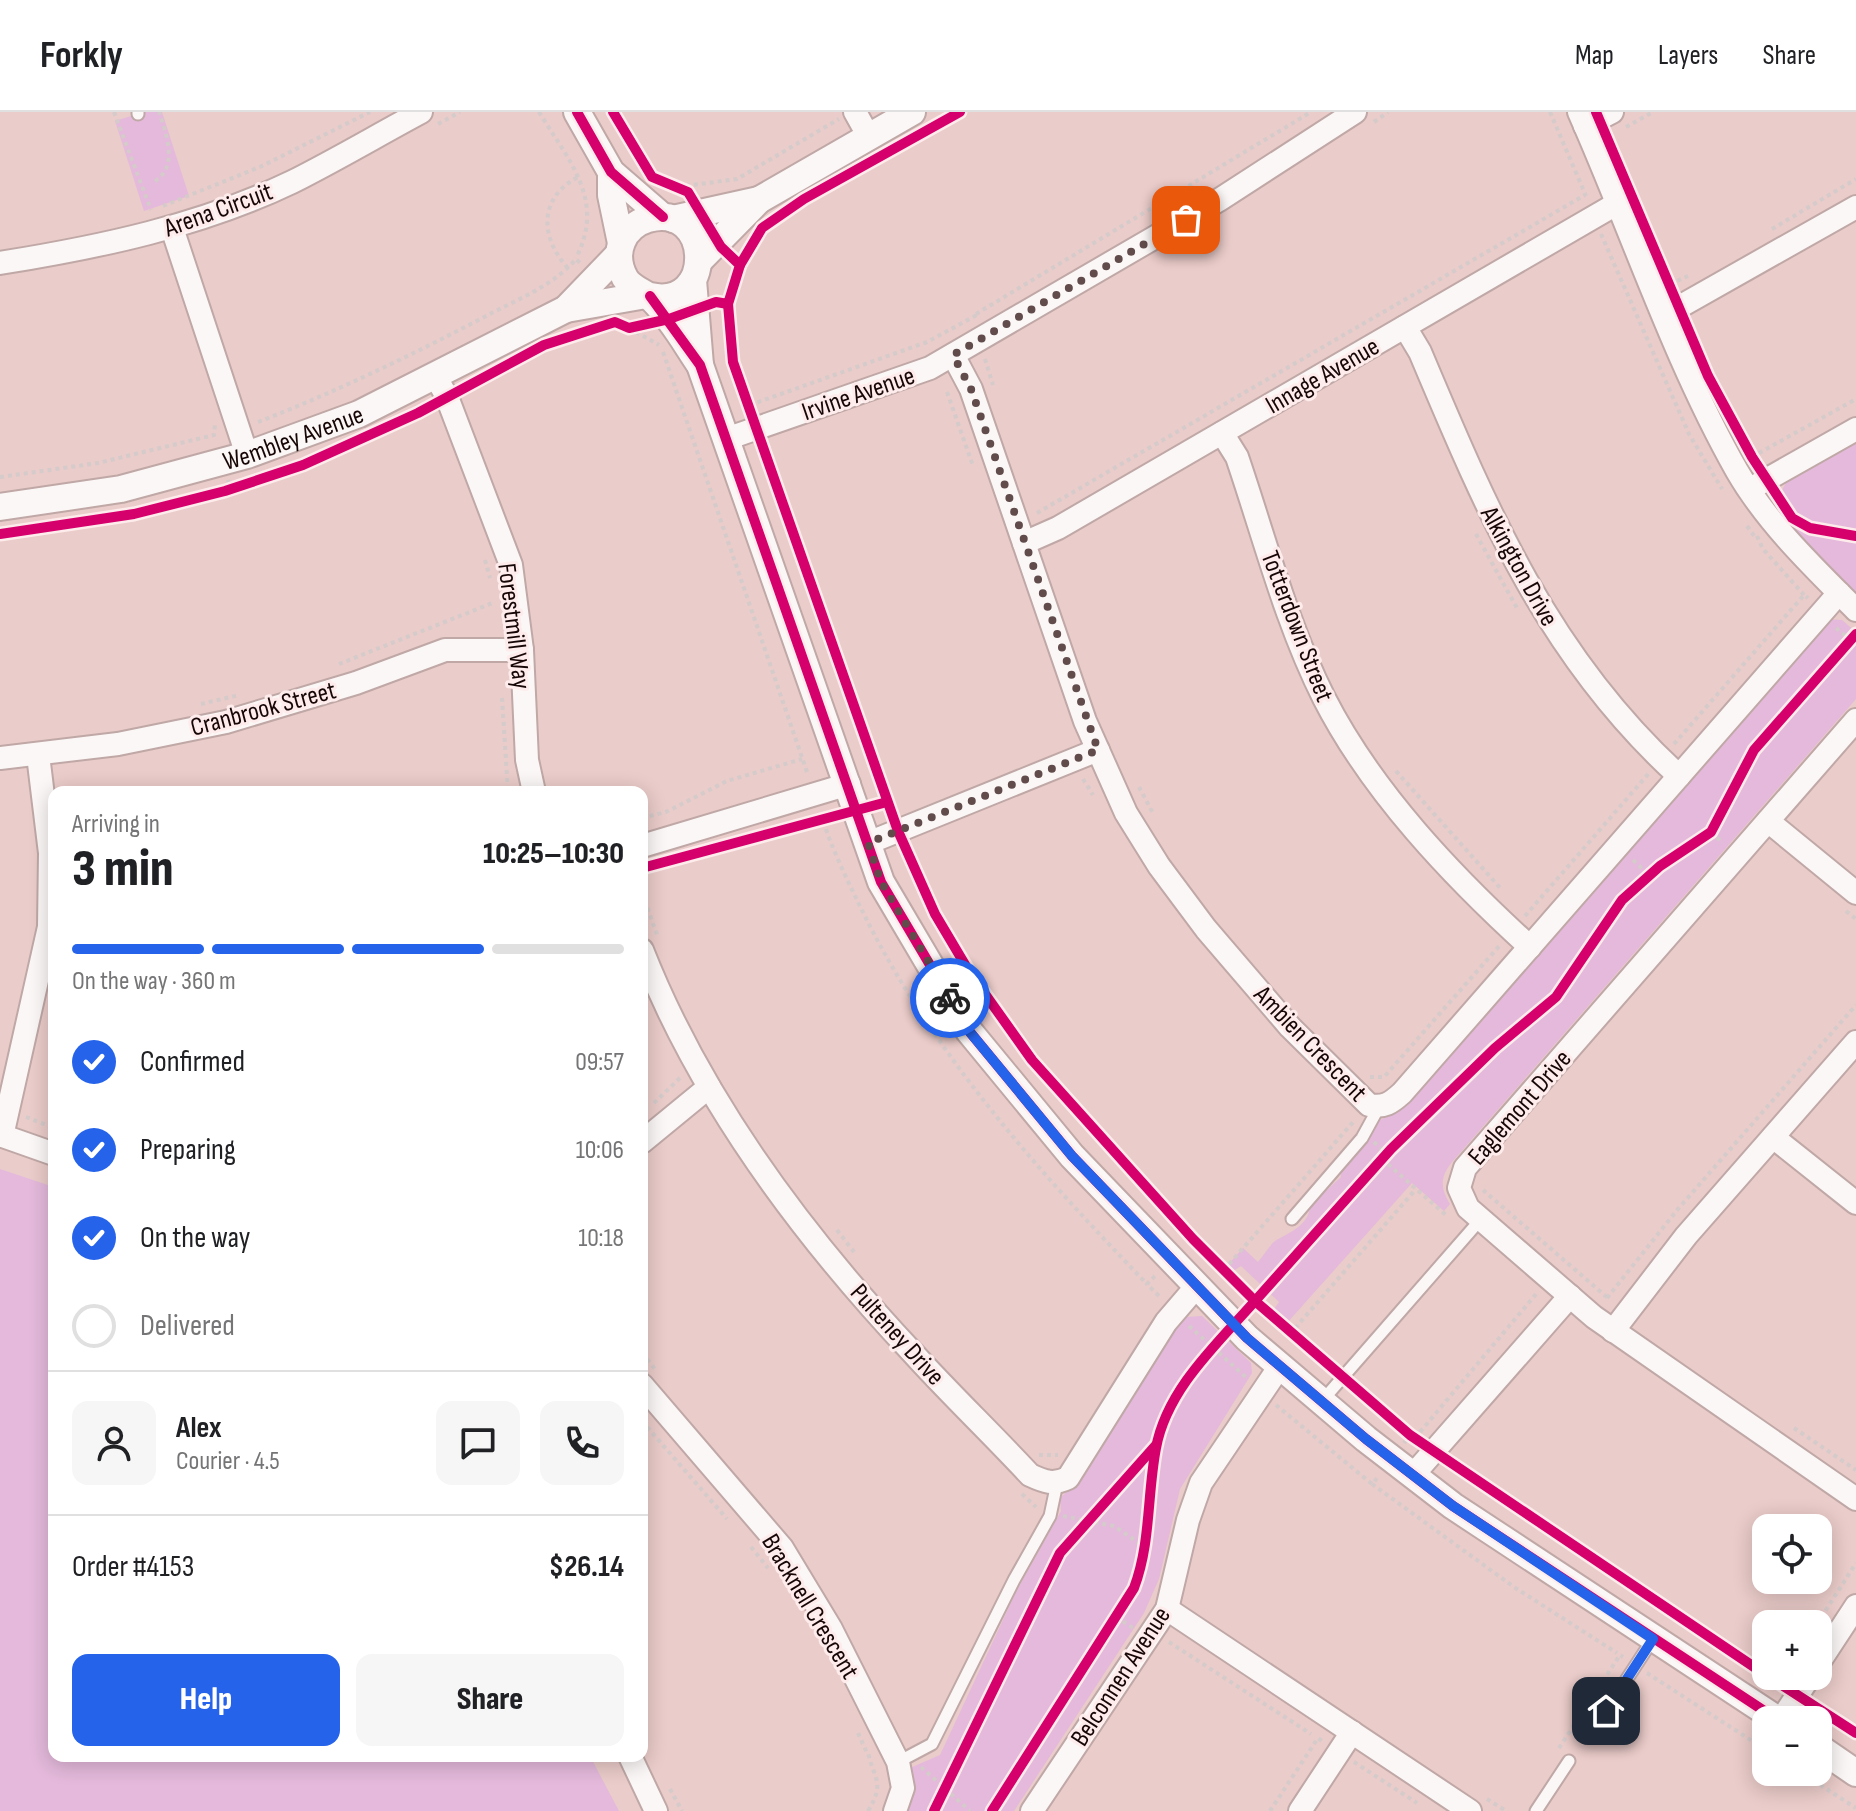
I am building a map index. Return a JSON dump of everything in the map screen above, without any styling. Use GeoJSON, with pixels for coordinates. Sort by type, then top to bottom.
{"type":"FeatureCollection","features":[{"type":"Feature","properties":{"kind":"street","name":"Arena Circuit"},"geometry":{"type":"LineString","coordinates":[[0,263],[97,248],[172,228],[291,182],[421,112]]}},
{"type":"Feature","properties":{"kind":"street"},"geometry":{"type":"LineString","coordinates":[[577,112],[611,172],[668,218],[690,231],[696,270],[700,365]]}},
{"type":"Feature","properties":{"kind":"street"},"geometry":{"type":"LineString","coordinates":[[603,302],[677,294],[759,200],[912,112]]}},
{"type":"Feature","properties":{"kind":"street"},"geometry":{"type":"LineString","coordinates":[[1612,112],[1582,119],[1618,203],[1672,312],[1737,470],[1758,485],[1799,552],[1856,610]]}},
{"type":"Feature","properties":{"kind":"street"},"geometry":{"type":"LineString","coordinates":[[849,114],[869,137]]}},
{"type":"Feature","properties":{"kind":"street","name":"Irvine Avenue"},"geometry":{"type":"LineString","coordinates":[[726,439],[916,373],[953,355],[1358,121]]}},
{"type":"Feature","properties":{"kind":"street"},"geometry":{"type":"LineString","coordinates":[[611,172],[611,195],[628,283],[648,296],[669,319],[700,365],[881,882],[969,1031],[1072,1156],[1196,1287],[1280,1366],[1453,1506],[1757,1706]]}},
{"type":"Feature","properties":{"kind":"street"},"geometry":{"type":"LineString","coordinates":[[620,249],[633,226],[759,200]]}},
{"type":"Feature","properties":{"kind":"street","name":"Innage Avenue"},"geometry":{"type":"LineString","coordinates":[[1035,525],[1222,433],[1618,203]]}},
{"type":"Feature","properties":{"kind":"street"},"geometry":{"type":"LineString","coordinates":[[1672,312],[1856,207]]}},
{"type":"Feature","properties":{"kind":"street"},"geometry":{"type":"LineString","coordinates":[[172,228],[238,428],[234,458]]}},
{"type":"Feature","properties":{"kind":"street","name":"Wembley Avenue"},"geometry":{"type":"LineString","coordinates":[[0,507],[121,489],[234,458],[359,414],[566,309],[603,302],[620,249]]}},
{"type":"Feature","properties":{"kind":"street","name":"Alkington Drive"},"geometry":{"type":"LineString","coordinates":[[1405,327],[1420,352],[1495,525],[1534,599],[1602,695],[1679,776]]}},
{"type":"Feature","properties":{"kind":"street","name":"Ambien Crescent"},"geometry":{"type":"LineString","coordinates":[[953,355],[1035,525],[1098,750],[1144,842],[1198,918],[1320,1058],[1357,1096],[1379,1107],[1402,1093],[1839,593]]}},
{"type":"Feature","properties":{"kind":"street","name":"Forestmill Way"},"geometry":{"type":"LineString","coordinates":[[436,377],[447,397],[511,565],[511,650],[533,786]]}},
{"type":"Feature","properties":{"kind":"street"},"geometry":{"type":"LineString","coordinates":[[1758,485],[1856,429]]}},
{"type":"Feature","properties":{"kind":"street","name":"Totterdown Street"},"geometry":{"type":"LineString","coordinates":[[1222,433],[1237,457],[1311,670],[1337,723],[1404,813],[1466,884],[1530,947]]}},
{"type":"Feature","properties":{"kind":"street","name":"Cranbrook Street"},"geometry":{"type":"LineString","coordinates":[[0,758],[118,744],[226,722],[356,683],[445,650],[511,650]]}},
{"type":"Feature","properties":{"kind":"street","name":"Eaglemont Drive"},"geometry":{"type":"LineString","coordinates":[[1856,720],[1465,1168],[1459,1188],[1468,1208],[1613,1331],[1856,1499]]}},
{"type":"Feature","properties":{"kind":"street"},"geometry":{"type":"LineString","coordinates":[[868,843],[1098,750]]}},
{"type":"Feature","properties":{"kind":"street"},"geometry":{"type":"LineString","coordinates":[[38,755],[48,837]]}},
{"type":"Feature","properties":{"kind":"street"},"geometry":{"type":"LineString","coordinates":[[648,844],[849,784]]}},
{"type":"Feature","properties":{"kind":"street"},"geometry":{"type":"LineString","coordinates":[[1768,821],[1856,893]]}},
{"type":"Feature","properties":{"kind":"street"},"geometry":{"type":"LineString","coordinates":[[48,931],[1,1135],[48,1152]]}},
{"type":"Feature","properties":{"kind":"street","name":"Pulteney Drive"},"geometry":{"type":"LineString","coordinates":[[650,944],[659,993],[709,1087],[753,1155],[815,1238],[911,1351],[1030,1475],[1057,1483]]}},
{"type":"Feature","properties":{"kind":"street"},"geometry":{"type":"LineString","coordinates":[[1613,1331],[1686,1236],[1856,1042]]}},
{"type":"Feature","properties":{"kind":"street"},"geometry":{"type":"LineString","coordinates":[[648,1137],[709,1087]]}},
{"type":"Feature","properties":{"kind":"street"},"geometry":{"type":"LineString","coordinates":[[1773,1137],[1856,1203]]}},
{"type":"Feature","properties":{"kind":"street"},"geometry":{"type":"LineString","coordinates":[[1057,1483],[1077,1468],[1166,1322],[1196,1287]]}},
{"type":"Feature","properties":{"kind":"street"},"geometry":{"type":"LineString","coordinates":[[1413,1475],[1570,1296]]}},
{"type":"Feature","properties":{"kind":"street","name":"Belconnen Avenue"},"geometry":{"type":"LineString","coordinates":[[1032,1811],[1173,1613],[1188,1520],[1201,1483],[1280,1366]]}},
{"type":"Feature","properties":{"kind":"street","name":"Bracknell Crescent"},"geometry":{"type":"LineString","coordinates":[[648,1392],[782,1548],[831,1629],[898,1762],[903,1788],[895,1811]]}},
{"type":"Feature","properties":{"kind":"street"},"geometry":{"type":"LineString","coordinates":[[1832,1643],[1856,1606]]}},
{"type":"Feature","properties":{"kind":"street"},"geometry":{"type":"LineString","coordinates":[[1173,1613],[1352,1732],[1474,1802]]}},
{"type":"Feature","properties":{"kind":"street"},"geometry":{"type":"LineString","coordinates":[[1300,1811],[1352,1732]]}},
{"type":"Feature","properties":{"kind":"street"},"geometry":{"type":"LineString","coordinates":[[1832,1757],[1856,1773]]}},
{"type":"Feature","properties":{"kind":"street"},"geometry":{"type":"LineString","coordinates":[[633,1762],[656,1811]]}},
{"type":"Feature","properties":{"kind":"lane"},"geometry":{"type":"LineString","coordinates":[[1292,1219],[1362,1138],[1379,1107]]}},
{"type":"Feature","properties":{"kind":"lane"},"geometry":{"type":"LineString","coordinates":[[1322,1401],[1481,1219]]}},
{"type":"Feature","properties":{"kind":"lane"},"geometry":{"type":"LineString","coordinates":[[898,1762],[932,1744],[1014,1580],[1050,1516],[1057,1483]]}},
{"type":"Feature","properties":{"kind":"lane"},"geometry":{"type":"LineString","coordinates":[[1591,1734],[1653,1639]]}},
{"type":"Feature","properties":{"kind":"lane"},"geometry":{"type":"LineString","coordinates":[[1536,1811],[1569,1761]]}},
{"type":"Feature","properties":{"kind":"path"},"geometry":{"type":"LineString","coordinates":[[114,112],[153,209]]}},
{"type":"Feature","properties":{"kind":"path"},"geometry":{"type":"LineString","coordinates":[[155,181],[162,177],[170,157],[159,112]]}},
{"type":"Feature","properties":{"kind":"path"},"geometry":{"type":"LineString","coordinates":[[141,213],[248,172],[370,112]]}},
{"type":"Feature","properties":{"kind":"path"},"geometry":{"type":"LineString","coordinates":[[0,477],[98,463],[238,428],[354,384],[535,290],[568,268],[576,259],[588,230],[588,211],[578,177],[539,112]]}},
{"type":"Feature","properties":{"kind":"path"},"geometry":{"type":"LineString","coordinates":[[750,405],[927,342],[1311,112]]}},
{"type":"Feature","properties":{"kind":"path"},"geometry":{"type":"LineString","coordinates":[[1358,121],[1388,112]]}},
{"type":"Feature","properties":{"kind":"path"},"geometry":{"type":"LineString","coordinates":[[678,187],[737,179],[849,114]]}},
{"type":"Feature","properties":{"kind":"path"},"geometry":{"type":"LineString","coordinates":[[568,268],[551,246],[546,216],[557,192],[578,177]]}},
{"type":"Feature","properties":{"kind":"path"},"geometry":{"type":"LineString","coordinates":[[1762,234],[1856,179]]}},
{"type":"Feature","properties":{"kind":"path"},"geometry":{"type":"LineString","coordinates":[[665,182],[688,192],[700,212]]}},
{"type":"Feature","properties":{"kind":"path"},"geometry":{"type":"LineString","coordinates":[[1035,525],[1585,195]]}},
{"type":"Feature","properties":{"kind":"path"},"geometry":{"type":"LineString","coordinates":[[576,259],[603,302],[629,328],[669,319]]}},
{"type":"Feature","properties":{"kind":"path"},"geometry":{"type":"LineString","coordinates":[[1663,270],[1670,284],[1672,312]]}},
{"type":"Feature","properties":{"kind":"path"},"geometry":{"type":"LineString","coordinates":[[1670,284],[1695,273]]}},
{"type":"Feature","properties":{"kind":"path"},"geometry":{"type":"LineString","coordinates":[[976,314],[997,349],[984,357],[998,399]]}},
{"type":"Feature","properties":{"kind":"path"},"geometry":{"type":"LineString","coordinates":[[744,391],[758,427]]}},
{"type":"Feature","properties":{"kind":"path"},"geometry":{"type":"LineString","coordinates":[[1752,457],[1856,399]]}},
{"type":"Feature","properties":{"kind":"path"},"geometry":{"type":"LineString","coordinates":[[214,435],[234,458],[228,490],[245,485]]}},
{"type":"Feature","properties":{"kind":"path"},"geometry":{"type":"LineString","coordinates":[[1746,447],[1752,457],[1758,485]]}},
{"type":"Feature","properties":{"kind":"path"},"geometry":{"type":"LineString","coordinates":[[484,555],[511,650]]}},
{"type":"Feature","properties":{"kind":"path"},"geometry":{"type":"LineString","coordinates":[[334,666],[495,602]]}},
{"type":"Feature","properties":{"kind":"path"},"geometry":{"type":"LineString","coordinates":[[1841,650],[1856,634]]}},
{"type":"Feature","properties":{"kind":"path"},"geometry":{"type":"LineString","coordinates":[[501,685],[508,786]]}},
{"type":"Feature","properties":{"kind":"path"},"geometry":{"type":"LineString","coordinates":[[194,706],[249,692]]}},
{"type":"Feature","properties":{"kind":"path"},"geometry":{"type":"LineString","coordinates":[[1666,734],[1675,743]]}},
{"type":"Feature","properties":{"kind":"path"},"geometry":{"type":"LineString","coordinates":[[648,816],[666,812],[727,781],[802,759]]}},
{"type":"Feature","properties":{"kind":"path"},"geometry":{"type":"LineString","coordinates":[[1390,763],[1508,895]]}},
{"type":"Feature","properties":{"kind":"path"},"geometry":{"type":"LineString","coordinates":[[1134,777],[1155,818]]}},
{"type":"Feature","properties":{"kind":"path"},"geometry":{"type":"LineString","coordinates":[[808,825],[858,812]]}},
{"type":"Feature","properties":{"kind":"path"},"geometry":{"type":"LineString","coordinates":[[1700,840],[1711,832],[1718,818]]}},
{"type":"Feature","properties":{"kind":"path"},"geometry":{"type":"LineString","coordinates":[[1642,881],[1660,866]]}},
{"type":"Feature","properties":{"kind":"path"},"geometry":{"type":"LineString","coordinates":[[1517,905],[1526,915]]}},
{"type":"Feature","properties":{"kind":"path"},"geometry":{"type":"LineString","coordinates":[[1607,1298],[1678,1209],[1856,1005]]}},
{"type":"Feature","properties":{"kind":"path"},"geometry":{"type":"LineString","coordinates":[[648,1109],[681,1077]]}},
{"type":"Feature","properties":{"kind":"path"},"geometry":{"type":"LineString","coordinates":[[1372,1171],[1391,1149]]}},
{"type":"Feature","properties":{"kind":"path"},"geometry":{"type":"LineString","coordinates":[[1290,1334],[1416,1189]]}},
{"type":"Feature","properties":{"kind":"path"},"geometry":{"type":"LineString","coordinates":[[832,1225],[861,1260]]}},
{"type":"Feature","properties":{"kind":"path"},"geometry":{"type":"LineString","coordinates":[[1214,1260],[1234,1280]]}},
{"type":"Feature","properties":{"kind":"path"},"geometry":{"type":"LineString","coordinates":[[1415,1438],[1537,1293]]}},
{"type":"Feature","properties":{"kind":"path"},"geometry":{"type":"LineString","coordinates":[[1278,1323],[1300,1343]]}},
{"type":"Feature","properties":{"kind":"path"},"geometry":{"type":"LineString","coordinates":[[1203,1360],[1234,1325]]}},
{"type":"Feature","properties":{"kind":"path"},"geometry":{"type":"LineString","coordinates":[[1399,1426],[1434,1452]]}},
{"type":"Feature","properties":{"kind":"path"},"geometry":{"type":"LineString","coordinates":[[648,1428],[727,1519]]}},
{"type":"Feature","properties":{"kind":"path"},"geometry":{"type":"LineString","coordinates":[[1028,1445],[1037,1455]]}},
{"type":"Feature","properties":{"kind":"path"},"geometry":{"type":"LineString","coordinates":[[1372,1484],[1514,1587],[1617,1653]]}},
{"type":"Feature","properties":{"kind":"path"},"geometry":{"type":"LineString","coordinates":[[1076,1534],[1099,1510]]}},
{"type":"Feature","properties":{"kind":"path"},"geometry":{"type":"LineString","coordinates":[[1142,1559],[1146,1533]]}},
{"type":"Feature","properties":{"kind":"path"},"geometry":{"type":"LineString","coordinates":[[746,1541],[771,1573]]}},
{"type":"Feature","properties":{"kind":"path"},"geometry":{"type":"LineString","coordinates":[[1826,1610],[1856,1563]]}},
{"type":"Feature","properties":{"kind":"path"},"geometry":{"type":"LineString","coordinates":[[1108,1630],[1121,1610]]}},
{"type":"Feature","properties":{"kind":"path"},"geometry":{"type":"LineString","coordinates":[[1162,1647],[1173,1613]]}},
{"type":"Feature","properties":{"kind":"path"},"geometry":{"type":"LineString","coordinates":[[1166,1640],[1311,1734]]}},
{"type":"Feature","properties":{"kind":"path"},"geometry":{"type":"LineString","coordinates":[[1553,1759],[1620,1655],[1752,1741]]}},
{"type":"Feature","properties":{"kind":"path"},"geometry":{"type":"LineString","coordinates":[[855,1725],[867,1753]]}},
{"type":"Feature","properties":{"kind":"path"},"geometry":{"type":"LineString","coordinates":[[1353,1761],[1429,1811]]}},
{"type":"Feature","properties":{"kind":"path"},"geometry":{"type":"LineString","coordinates":[[937,1800],[949,1776]]}},
{"type":"Feature","properties":{"kind":"path"},"geometry":{"type":"LineString","coordinates":[[1822,1786],[1856,1808]]}},
{"type":"Feature","properties":{"kind":"path"},"geometry":{"type":"LineString","coordinates":[[1474,1802],[1503,1810]]}},
{"type":"Feature","properties":{"kind":"shaded area"},"geometry":{"type":"Polygon","coordinates":[[[144,112],[162,112],[189,196],[144,211],[115,121],[144,112]]]}},
{"type":"Feature","properties":{"kind":"shaded area"},"geometry":{"type":"Polygon","coordinates":[[[1856,439],[1856,601],[1773,507],[1788,479],[1856,439]]]}},
{"type":"Feature","properties":{"kind":"shaded area"},"geometry":{"type":"Polygon","coordinates":[[[1827,619],[1842,620],[1856,632],[1856,699],[1452,1162],[1443,1178],[1444,1193],[1450,1204],[1444,1211],[1412,1183],[1287,1323],[1272,1312],[1279,1302],[1241,1266],[1232,1272],[1226,1267],[1243,1248],[1258,1262],[1275,1241],[1302,1224],[1310,1206],[1341,1177],[1340,1171],[1378,1121],[1389,1116],[1827,619]]]}},
{"type":"Feature","properties":{"kind":"shaded area"},"geometry":{"type":"Polygon","coordinates":[[[0,1169],[48,1185],[48,1762],[593,1762],[619,1811],[0,1811],[0,1169]]]}},
{"type":"Feature","properties":{"kind":"shaded area"},"geometry":{"type":"Polygon","coordinates":[[[1202,1316],[1251,1363],[1252,1373],[1180,1489],[1159,1579],[1144,1613],[1014,1811],[903,1811],[914,1790],[910,1768],[940,1755],[1017,1590],[1061,1511],[1060,1498],[1074,1485],[1172,1328],[1187,1317],[1202,1316]]]}},
{"type":"Feature","properties":{"kind":"cycle path"},"geometry":{"type":"LineString","coordinates":[[577,112],[611,172],[663,217]]}},
{"type":"Feature","properties":{"kind":"cycle path"},"geometry":{"type":"LineString","coordinates":[[0,534],[134,514],[225,491],[303,465],[418,413],[544,345],[615,322],[629,328],[669,319],[716,302],[728,304],[740,265],[721,247],[688,192],[652,177],[613,112]]}},
{"type":"Feature","properties":{"kind":"cycle path"},"geometry":{"type":"LineString","coordinates":[[740,265],[762,228],[804,199],[960,112]]}},
{"type":"Feature","properties":{"kind":"cycle path"},"geometry":{"type":"LineString","coordinates":[[1596,112],[1708,376],[1752,457],[1792,518],[1810,528],[1856,536]]}},
{"type":"Feature","properties":{"kind":"cycle path"},"geometry":{"type":"LineString","coordinates":[[650,296],[700,365],[881,882],[969,1031],[1072,1156],[1247,1338],[1366,1439],[1453,1506],[1757,1706]]}},
{"type":"Feature","properties":{"kind":"cycle path"},"geometry":{"type":"LineString","coordinates":[[728,304],[733,362],[898,831],[935,914],[970,973],[1032,1060],[1193,1239],[1255,1301],[1195,1368],[1171,1406],[1156,1448],[1146,1536],[1134,1588],[992,1811]]}},
{"type":"Feature","properties":{"kind":"cycle path"},"geometry":{"type":"LineString","coordinates":[[1752,1666],[1410,1435],[1255,1301],[1391,1149],[1495,1048],[1556,997],[1622,900],[1660,866],[1711,832],[1754,750],[1856,634]]}},
{"type":"Feature","properties":{"kind":"cycle path"},"geometry":{"type":"LineString","coordinates":[[648,866],[887,802]]}},
{"type":"Feature","properties":{"kind":"cycle path"},"geometry":{"type":"LineString","coordinates":[[934,1811],[1060,1553],[1156,1445]]}},
{"type":"Feature","properties":{"kind":"cycle path"},"geometry":{"type":"LineString","coordinates":[[1790,1690],[1856,1733]]}},
{"type":"Feature","properties":{"kind":"way so far"},"geometry":{"type":"LineString","coordinates":[[950,998],[881,882],[868,843],[1098,750],[1085,721],[971,389],[953,355],[1186,220]]}},
{"type":"Feature","properties":{"kind":"route"},"geometry":{"type":"LineString","coordinates":[[950,998],[969,1031],[1072,1156],[1247,1338],[1366,1439],[1453,1506],[1653,1639],[1606,1711]]}}]}
